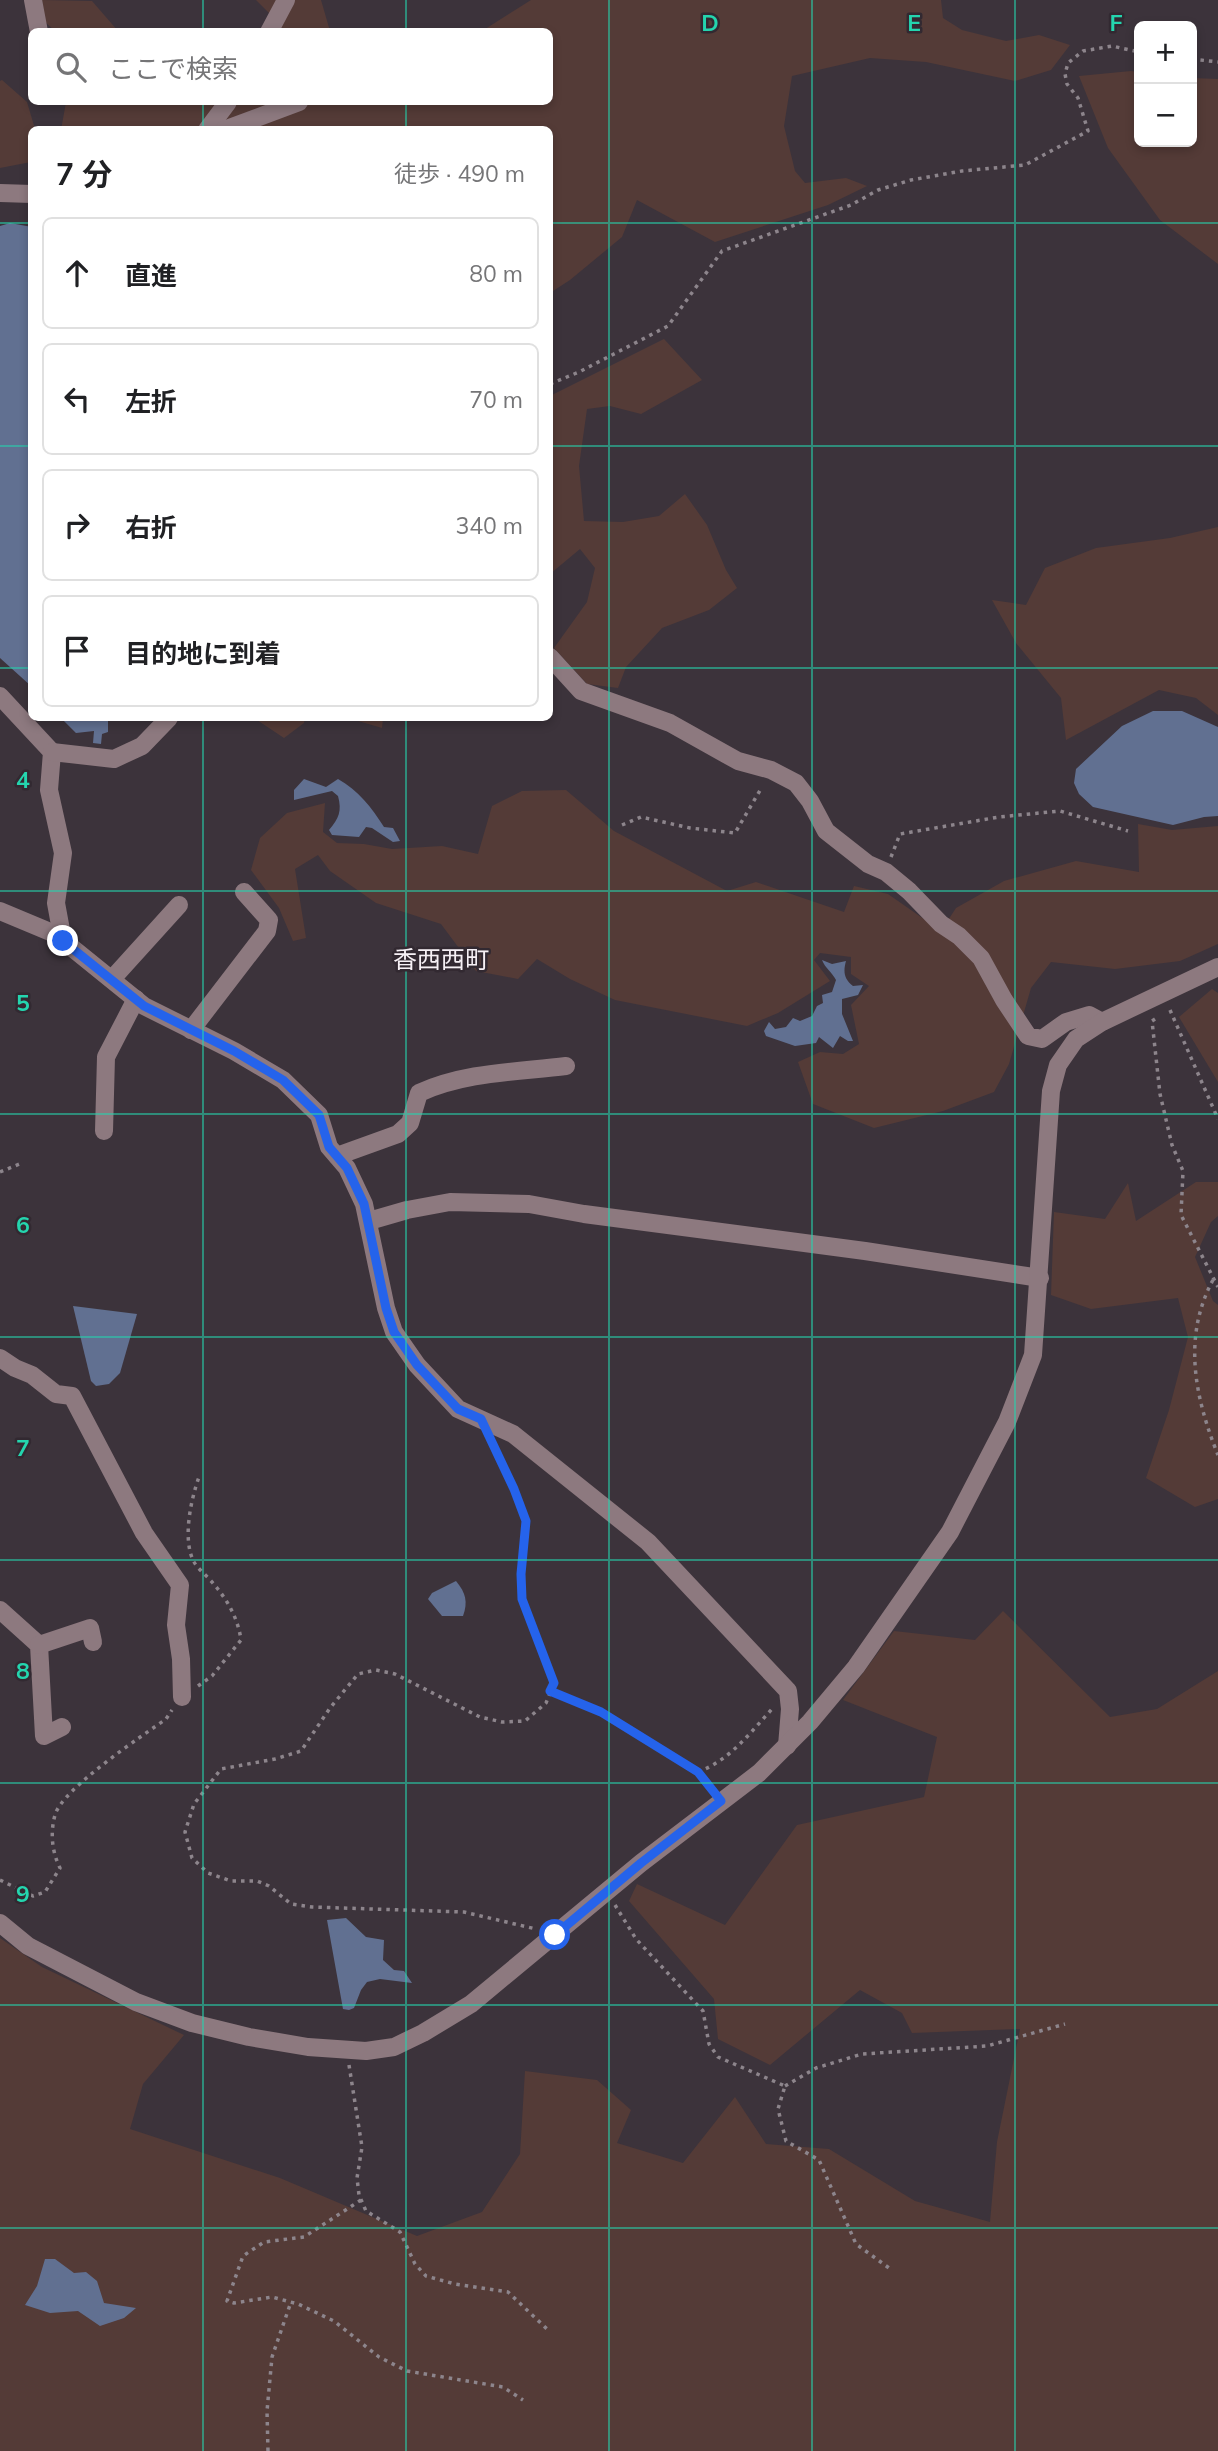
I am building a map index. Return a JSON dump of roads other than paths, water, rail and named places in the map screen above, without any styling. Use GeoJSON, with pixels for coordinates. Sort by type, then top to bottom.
{"type":"FeatureCollection","features":[{"type":"Feature","properties":{"kind":"street"},"geometry":{"type":"LineString","coordinates":[[33,0],[38,28]]}},
{"type":"Feature","properties":{"kind":"street"},"geometry":{"type":"LineString","coordinates":[[271,28],[286,0]]}},
{"type":"Feature","properties":{"kind":"street"},"geometry":{"type":"LineString","coordinates":[[210,126],[227,105]]}},
{"type":"Feature","properties":{"kind":"street"},"geometry":{"type":"LineString","coordinates":[[235,126],[291,105]]}},
{"type":"Feature","properties":{"kind":"street"},"geometry":{"type":"LineString","coordinates":[[0,193],[28,195]]}},
{"type":"Feature","properties":{"kind":"street"},"geometry":{"type":"LineString","coordinates":[[553,660],[581,691],[670,723],[738,761],[771,769],[796,783],[826,831],[868,864],[886,872],[981,958],[1028,1036],[1042,1039],[1066,1022],[1089,1015],[1102,1023]]}},
{"type":"Feature","properties":{"kind":"street"},"geometry":{"type":"LineString","coordinates":[[0,696],[52,752],[114,759],[142,746],[166,721]]}},
{"type":"Feature","properties":{"kind":"street"},"geometry":{"type":"LineString","coordinates":[[52,752],[49,790],[64,853],[56,903],[63,941]]}},
{"type":"Feature","properties":{"kind":"street"},"geometry":{"type":"LineString","coordinates":[[191,1030],[267,931],[270,920],[244,892]]}},
{"type":"Feature","properties":{"kind":"street"},"geometry":{"type":"LineString","coordinates":[[112,979],[179,905]]}},
{"type":"Feature","properties":{"kind":"street"},"geometry":{"type":"LineString","coordinates":[[0,911],[55,934],[144,1006],[234,1051],[283,1080],[319,1115],[329,1147],[347,1168],[364,1204],[386,1308],[394,1332],[417,1365],[458,1409],[513,1434],[648,1542],[788,1691],[790,1709],[787,1746]]}},
{"type":"Feature","properties":{"kind":"street"},"geometry":{"type":"LineString","coordinates":[[0,1923],[28,1946],[136,2002],[192,2023],[249,2037],[308,2047],[366,2051],[394,2047],[423,2034],[471,2004],[606,1892],[760,1773],[810,1722],[856,1667],[950,1532],[1007,1422],[1033,1355],[1051,1091],[1058,1065],[1076,1039],[1102,1023],[1218,967]]}},
{"type":"Feature","properties":{"kind":"street"},"geometry":{"type":"LineString","coordinates":[[104,1131],[106,1057],[136,999]]}},
{"type":"Feature","properties":{"kind":"street"},"geometry":{"type":"LineString","coordinates":[[337,1156],[398,1134],[410,1123],[419,1093],[438,1084],[465,1077],[566,1066]]}},
{"type":"Feature","properties":{"kind":"street"},"geometry":{"type":"LineString","coordinates":[[369,1221],[450,1202],[529,1204],[1040,1278]]}},
{"type":"Feature","properties":{"kind":"street"},"geometry":{"type":"LineString","coordinates":[[0,1358],[32,1375],[55,1394],[72,1395],[144,1533],[180,1584],[176,1625],[182,1697]]}},
{"type":"Feature","properties":{"kind":"street"},"geometry":{"type":"LineString","coordinates":[[0,1610],[39,1645],[44,1736],[62,1727]]}},
{"type":"Feature","properties":{"kind":"street"},"geometry":{"type":"LineString","coordinates":[[39,1645],[90,1629],[93,1642]]}},
{"type":"Feature","properties":{"kind":"water"},"geometry":{"type":"Polygon","coordinates":[[[10,223],[28,226],[28,683],[0,658],[0,226],[10,223]]]}},
{"type":"Feature","properties":{"kind":"water"},"geometry":{"type":"Polygon","coordinates":[[[1153,711],[1182,711],[1218,727],[1218,816],[1173,825],[1093,807],[1079,794],[1074,783],[1076,769],[1122,726],[1153,711]]]}},
{"type":"Feature","properties":{"kind":"water"},"geometry":{"type":"Polygon","coordinates":[[[64,721],[108,721],[108,732],[102,734],[101,744],[93,743],[94,731],[76,733],[64,721]]]}},
{"type":"Feature","properties":{"kind":"water"},"geometry":{"type":"Polygon","coordinates":[[[304,779],[326,787],[338,779],[345,783],[364,800],[384,827],[393,828],[400,841],[393,842],[366,827],[359,837],[332,835],[329,830],[339,814],[338,796],[332,791],[294,800],[294,790],[304,779]]]}},
{"type":"Feature","properties":{"kind":"water"},"geometry":{"type":"Polygon","coordinates":[[[822,960],[832,964],[846,961],[848,981],[853,986],[863,985],[858,995],[842,999],[842,1014],[853,1041],[840,1036],[833,1048],[819,1037],[816,1043],[795,1046],[766,1036],[764,1031],[769,1022],[775,1029],[786,1027],[793,1018],[800,1021],[812,1016],[817,1006],[823,1003],[822,995],[832,992],[836,980],[822,960]]]}},
{"type":"Feature","properties":{"kind":"water"},"geometry":{"type":"Polygon","coordinates":[[[73,1306],[137,1314],[120,1373],[109,1384],[96,1386],[91,1381],[73,1306]]]}},
{"type":"Feature","properties":{"kind":"water"},"geometry":{"type":"Polygon","coordinates":[[[456,1581],[465,1598],[463,1616],[442,1616],[428,1599],[432,1593],[456,1581]]]}},
{"type":"Feature","properties":{"kind":"water"},"geometry":{"type":"Polygon","coordinates":[[[346,1918],[366,1937],[384,1940],[383,1960],[394,1970],[404,1971],[412,1983],[380,1979],[367,1982],[354,2008],[343,2009],[327,1920],[346,1918]]]}},
{"type":"Feature","properties":{"kind":"water"},"geometry":{"type":"Polygon","coordinates":[[[45,2259],[55,2259],[74,2273],[86,2272],[97,2281],[104,2303],[136,2308],[124,2318],[100,2326],[78,2311],[50,2313],[25,2305],[37,2286],[45,2259]]]}},
{"type":"Feature","properties":{"kind":"district","name":"香西西町"},"geometry":{"type":"Point","coordinates":[441,960]}}]}
